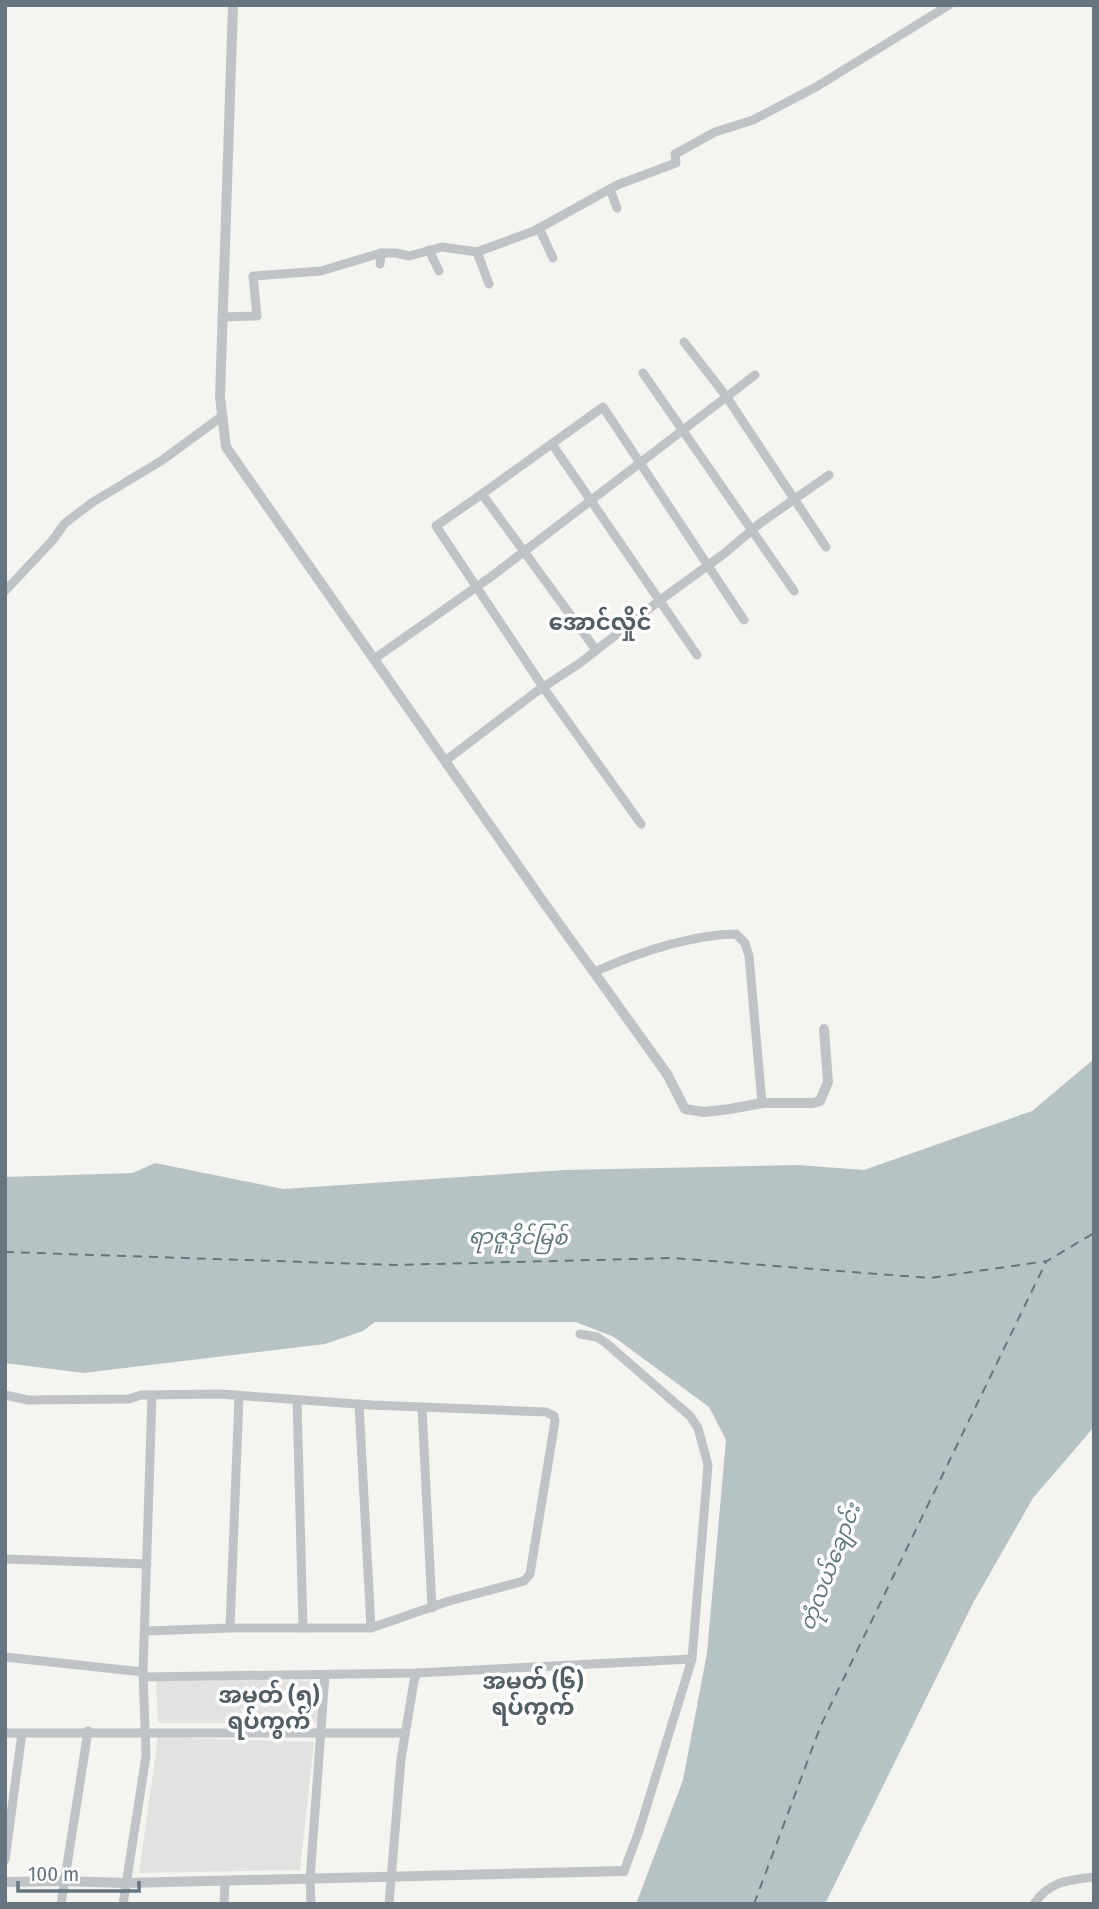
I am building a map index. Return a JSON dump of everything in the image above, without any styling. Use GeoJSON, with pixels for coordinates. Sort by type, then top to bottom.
{"type":"FeatureCollection","features":[{"type":"Feature","properties":{"kind":"street"},"geometry":{"type":"LineString","coordinates":[[233,5],[222,317],[221,417],[226,447],[667,1074],[685,1109],[704,1112],[762,1103],[820,1101],[828,1082],[824,1029]]}},
{"type":"Feature","properties":{"kind":"street"},"geometry":{"type":"LineString","coordinates":[[222,317],[257,316],[253,276],[321,271],[381,253],[409,256],[442,247],[477,252],[539,228],[610,189],[676,163],[675,154],[715,132],[753,120],[816,87],[949,5]]}},
{"type":"Feature","properties":{"kind":"street"},"geometry":{"type":"LineString","coordinates":[[610,189],[617,208]]}},
{"type":"Feature","properties":{"kind":"street"},"geometry":{"type":"LineString","coordinates":[[539,228],[553,258]]}},
{"type":"Feature","properties":{"kind":"street"},"geometry":{"type":"LineString","coordinates":[[429,250],[439,271]]}},
{"type":"Feature","properties":{"kind":"street"},"geometry":{"type":"LineString","coordinates":[[477,252],[488,284]]}},
{"type":"Feature","properties":{"kind":"street"},"geometry":{"type":"LineString","coordinates":[[380,264],[381,253]]}},
{"type":"Feature","properties":{"kind":"street"},"geometry":{"type":"LineString","coordinates":[[684,342],[726,396],[826,547]]}},
{"type":"Feature","properties":{"kind":"street"},"geometry":{"type":"LineString","coordinates":[[643,373],[794,591]]}},
{"type":"Feature","properties":{"kind":"street"},"geometry":{"type":"LineString","coordinates":[[374,659],[477,587],[755,375]]}},
{"type":"Feature","properties":{"kind":"street"},"geometry":{"type":"LineString","coordinates":[[641,824],[543,687],[436,526],[603,407],[744,620]]}},
{"type":"Feature","properties":{"kind":"street"},"geometry":{"type":"LineString","coordinates":[[5,591],[52,541],[65,523],[93,502],[161,461],[221,417]]}},
{"type":"Feature","properties":{"kind":"street"},"geometry":{"type":"LineString","coordinates":[[552,444],[697,655]]}},
{"type":"Feature","properties":{"kind":"street"},"geometry":{"type":"LineString","coordinates":[[445,761],[828,475]]}},
{"type":"Feature","properties":{"kind":"street"},"geometry":{"type":"LineString","coordinates":[[482,494],[596,650]]}},
{"type":"Feature","properties":{"kind":"street"},"geometry":{"type":"LineString","coordinates":[[594,972],[628,957],[687,941],[736,934],[745,943],[749,956],[762,1103]]}},
{"type":"Feature","properties":{"kind":"street"},"geometry":{"type":"LineString","coordinates":[[5,1882],[125,1883],[624,1871],[692,1659],[708,1465],[698,1428],[682,1409],[606,1343],[597,1337],[580,1334]]}},
{"type":"Feature","properties":{"kind":"street"},"geometry":{"type":"LineString","coordinates":[[5,1395],[28,1400],[239,1396],[546,1412],[554,1416],[528,1579],[516,1585],[370,1628],[146,1631]]}},
{"type":"Feature","properties":{"kind":"street"},"geometry":{"type":"LineString","coordinates":[[123,1904],[146,1756],[144,1675],[152,1396]]}},
{"type":"Feature","properties":{"kind":"street"},"geometry":{"type":"LineString","coordinates":[[230,1628],[239,1396]]}},
{"type":"Feature","properties":{"kind":"street"},"geometry":{"type":"LineString","coordinates":[[297,1400],[303,1628]]}},
{"type":"Feature","properties":{"kind":"street"},"geometry":{"type":"LineString","coordinates":[[359,1404],[370,1628]]}},
{"type":"Feature","properties":{"kind":"street"},"geometry":{"type":"LineString","coordinates":[[422,1407],[432,1608]]}},
{"type":"Feature","properties":{"kind":"street"},"geometry":{"type":"LineString","coordinates":[[5,1559],[148,1564]]}},
{"type":"Feature","properties":{"kind":"street"},"geometry":{"type":"LineString","coordinates":[[5,1657],[144,1675],[417,1673],[692,1659]]}},
{"type":"Feature","properties":{"kind":"street"},"geometry":{"type":"LineString","coordinates":[[390,1904],[405,1733],[417,1673]]}},
{"type":"Feature","properties":{"kind":"street"},"geometry":{"type":"LineString","coordinates":[[311,1904],[310,1879],[324,1675]]}},
{"type":"Feature","properties":{"kind":"street"},"geometry":{"type":"LineString","coordinates":[[61,1904],[88,1731]]}},
{"type":"Feature","properties":{"kind":"street"},"geometry":{"type":"LineString","coordinates":[[5,1733],[405,1733]]}},
{"type":"Feature","properties":{"kind":"street"},"geometry":{"type":"LineString","coordinates":[[5,1860],[22,1733]]}},
{"type":"Feature","properties":{"kind":"street"},"geometry":{"type":"LineString","coordinates":[[1034,1904],[1049,1886],[1061,1881],[1094,1877]]}},
{"type":"Feature","properties":{"kind":"street"},"geometry":{"type":"LineString","coordinates":[[224,1904],[225,1881]]}},
{"type":"Feature","properties":{"kind":"shaded area"},"geometry":{"type":"Polygon","coordinates":[[[156,1678],[318,1681],[317,1723],[158,1723],[156,1678]]]}},
{"type":"Feature","properties":{"kind":"shaded area"},"geometry":{"type":"Polygon","coordinates":[[[158,1737],[314,1742],[300,1870],[139,1873],[158,1737]]]}},
{"type":"Feature","properties":{"kind":"water"},"geometry":{"type":"Polygon","coordinates":[[[1094,1059],[1094,1427],[1033,1498],[973,1603],[825,1904],[636,1904],[683,1780],[707,1653],[726,1440],[709,1407],[614,1337],[576,1322],[375,1322],[363,1331],[325,1344],[83,1373],[5,1363],[5,1177],[133,1173],[155,1163],[283,1189],[565,1170],[798,1165],[864,1170],[1032,1111],[1094,1059]]]}},
{"type":"Feature","properties":{"kind":"ferry route"},"geometry":{"type":"LineString","coordinates":[[5,1252],[395,1265],[673,1258],[930,1278],[1047,1261],[1094,1233]]}},
{"type":"Feature","properties":{"kind":"ferry route"},"geometry":{"type":"LineString","coordinates":[[754,1904],[821,1725],[1046,1262]]}},
{"type":"Feature","properties":{"kind":"district","name":"အောင်လှိုင်"},"geometry":{"type":"Point","coordinates":[600,622]}},
{"type":"Feature","properties":{"kind":"district","name":"အမှတ် (၆) ရပ်ကွက်"},"geometry":{"type":"Point","coordinates":[533,1694]}},
{"type":"Feature","properties":{"kind":"district","name":"အမှတ် (၅) ရပ်ကွက်"},"geometry":{"type":"Point","coordinates":[269,1708]}},
{"type":"Feature","properties":{"kind":"water label","name":"ရာဇူဒိုင်မြစ်"},"geometry":{"type":"Point","coordinates":[518,1237]}},
{"type":"Feature","properties":{"kind":"water label","name":"တုံလယ်ချောင်း"},"geometry":{"type":"Point","coordinates":[830,1567]}}]}
